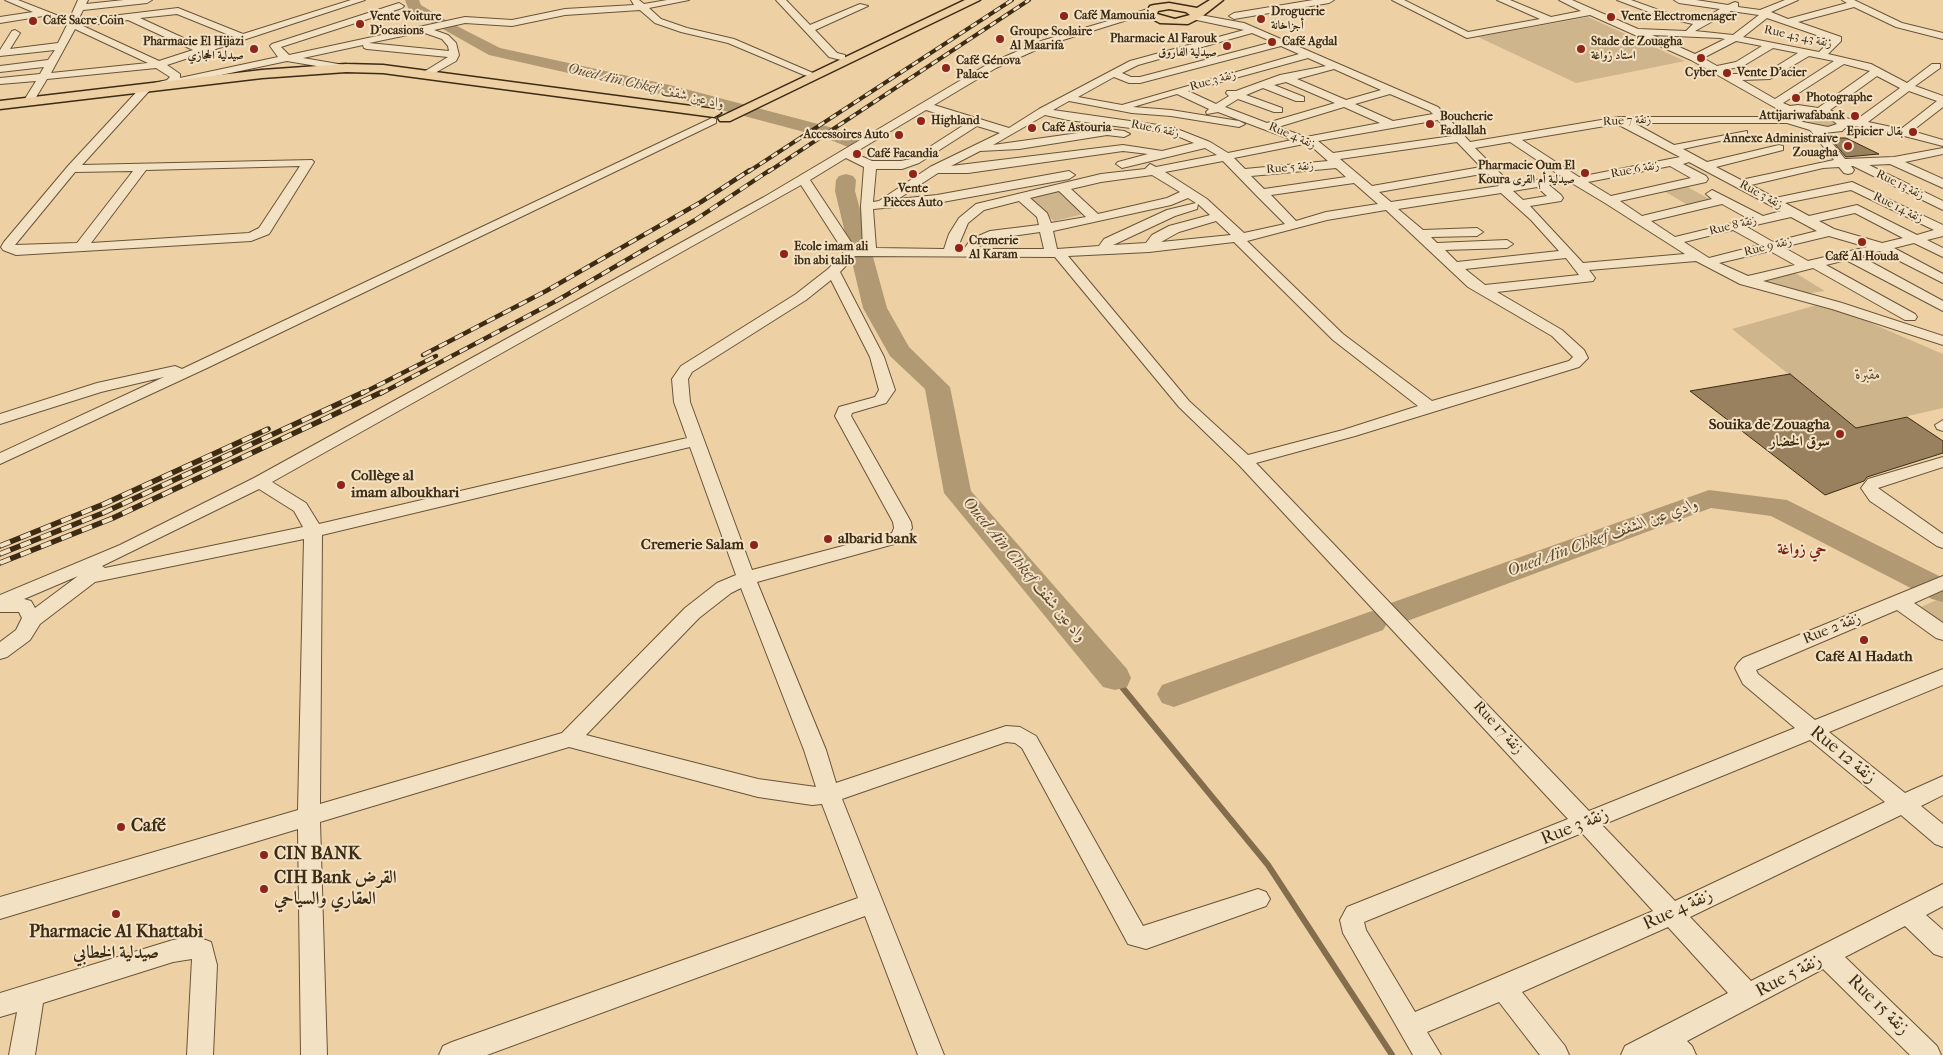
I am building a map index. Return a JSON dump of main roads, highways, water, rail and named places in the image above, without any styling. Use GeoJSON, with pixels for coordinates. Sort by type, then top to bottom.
{"type":"FeatureCollection","features":[{"type":"Feature","properties":{"kind":"main road"},"geometry":{"type":"LineString","coordinates":[[754,102],[808,73],[961,0]]}},
{"type":"Feature","properties":{"kind":"main road"},"geometry":{"type":"LineString","coordinates":[[168,83],[304,74],[360,73],[681,114],[721,115],[754,102],[974,0]]}},
{"type":"Feature","properties":{"kind":"main road"},"geometry":{"type":"LineString","coordinates":[[1161,7],[1202,0]]}},
{"type":"Feature","properties":{"kind":"main road"},"geometry":{"type":"LineString","coordinates":[[1161,7],[1180,22],[1195,15],[1217,0]]}},
{"type":"Feature","properties":{"kind":"main road"},"geometry":{"type":"LineString","coordinates":[[1161,7],[1195,15]]}},
{"type":"Feature","properties":{"kind":"main road"},"geometry":{"type":"LineString","coordinates":[[0,110],[140,93],[168,83],[288,71],[346,68],[384,69],[721,115]]}},
{"type":"Feature","properties":{"kind":"main road"},"geometry":{"type":"LineString","coordinates":[[0,106],[140,93]]}},
{"type":"Feature","properties":{"kind":"waterway","name":"Oued Aïn Chkef واد عين شقف"},"geometry":{"type":"LineString","coordinates":[[412,0],[414,7],[440,22]]}},
{"type":"Feature","properties":{"kind":"waterway","name":"Oued Aïn Chkef واد عين شقف"},"geometry":{"type":"LineString","coordinates":[[447,26],[495,52],[668,90],[830,133],[848,141]]}},
{"type":"Feature","properties":{"kind":"waterway","name":"Oued Aïn Chkef واد عين شقف"},"geometry":{"type":"LineString","coordinates":[[846,180],[845,191],[875,308],[899,351],[937,387],[958,493],[1115,678]]}},
{"type":"Feature","properties":{"kind":"waterway","name":"Oued Aïn Chkef وادي عين الشقف"},"geometry":{"type":"LineString","coordinates":[[1399,612],[1709,499],[1777,507],[1943,591]]}},
{"type":"Feature","properties":{"kind":"waterway","name":"Oued Aïn Chkef واد عين شقف"},"geometry":{"type":"LineString","coordinates":[[1174,694],[1372,622]]}},
{"type":"Feature","properties":{"kind":"waterway","name":"Oued Aïn Chkef واد عين شقف"},"geometry":{"type":"LineString","coordinates":[[1115,678],[1118,682]]}},
{"type":"Feature","properties":{"kind":"waterway"},"geometry":{"type":"LineString","coordinates":[[1117,681],[1268,865],[1392,1055]]}},
{"type":"Feature","properties":{"kind":"railway"},"geometry":{"type":"LineString","coordinates":[[748,172],[1012,0]]}},
{"type":"Feature","properties":{"kind":"railway"},"geometry":{"type":"LineString","coordinates":[[768,172],[1029,0]]}},
{"type":"Feature","properties":{"kind":"railway"},"geometry":{"type":"LineString","coordinates":[[423,355],[546,291],[701,202],[750,170]]}},
{"type":"Feature","properties":{"kind":"railway"},"geometry":{"type":"LineString","coordinates":[[380,394],[556,301],[695,220],[770,170]]}},
{"type":"Feature","properties":{"kind":"railway"},"geometry":{"type":"LineString","coordinates":[[361,394],[436,356]]}},
{"type":"Feature","properties":{"kind":"railway"},"geometry":{"type":"LineString","coordinates":[[0,554],[103,513],[364,392]]}},
{"type":"Feature","properties":{"kind":"railway"},"geometry":{"type":"LineString","coordinates":[[0,563],[113,518],[382,392]]}},
{"type":"Feature","properties":{"kind":"railway"},"geometry":{"type":"LineString","coordinates":[[0,546],[104,504],[268,429]]}},
{"type":"Feature","properties":{"kind":"place","name":"Café Mamounia"},"geometry":{"type":"Point","coordinates":[1064,16]}},
{"type":"Feature","properties":{"kind":"place","name":"Vente Electromenager"},"geometry":{"type":"Point","coordinates":[1611,17]}},
{"type":"Feature","properties":{"kind":"place","name":"Droguerie أجزاخانة"},"geometry":{"type":"Point","coordinates":[1261,19]}},
{"type":"Feature","properties":{"kind":"place","name":"Café Sacre Coin"},"geometry":{"type":"Point","coordinates":[33,21]}},
{"type":"Feature","properties":{"kind":"place","name":"Vente Voiture D'ocasions"},"geometry":{"type":"Point","coordinates":[360,24]}},
{"type":"Feature","properties":{"kind":"place","name":"Groupe Scolaire Al Maarifa"},"geometry":{"type":"Point","coordinates":[1000,39]}},
{"type":"Feature","properties":{"kind":"place","name":"Café Agdal"},"geometry":{"type":"Point","coordinates":[1272,42]}},
{"type":"Feature","properties":{"kind":"place","name":"Pharmacie Al Farouk صيدلية الفاروق"},"geometry":{"type":"Point","coordinates":[1227,46]}},
{"type":"Feature","properties":{"kind":"place","name":"Pharmacie El Hijazi صيدلية الحجازي"},"geometry":{"type":"Point","coordinates":[254,49]}},
{"type":"Feature","properties":{"kind":"place","name":"Stade de Zouagha استاد زواغة"},"geometry":{"type":"Point","coordinates":[1581,49]}},
{"type":"Feature","properties":{"kind":"place","name":"Cyber"},"geometry":{"type":"Point","coordinates":[1701,58]}},
{"type":"Feature","properties":{"kind":"place","name":"Café Génova Palace"},"geometry":{"type":"Point","coordinates":[946,68]}},
{"type":"Feature","properties":{"kind":"place","name":"Vente D'acier"},"geometry":{"type":"Point","coordinates":[1727,73]}},
{"type":"Feature","properties":{"kind":"place","name":"Photographe"},"geometry":{"type":"Point","coordinates":[1796,98]}},
{"type":"Feature","properties":{"kind":"place","name":"Attijariwafabank"},"geometry":{"type":"Point","coordinates":[1855,116]}},
{"type":"Feature","properties":{"kind":"place","name":"Highland"},"geometry":{"type":"Point","coordinates":[921,121]}},
{"type":"Feature","properties":{"kind":"place","name":"Boucherie Fadlallah"},"geometry":{"type":"Point","coordinates":[1430,124]}},
{"type":"Feature","properties":{"kind":"place","name":"Café Astouria"},"geometry":{"type":"Point","coordinates":[1032,128]}},
{"type":"Feature","properties":{"kind":"place","name":"Epicier بقال"},"geometry":{"type":"Point","coordinates":[1913,132]}},
{"type":"Feature","properties":{"kind":"place","name":"Accessoires Auto"},"geometry":{"type":"Point","coordinates":[899,135]}},
{"type":"Feature","properties":{"kind":"place","name":"Annexe Administraive Zouagha"},"geometry":{"type":"Point","coordinates":[1848,146]}},
{"type":"Feature","properties":{"kind":"place","name":"Café Facandia"},"geometry":{"type":"Point","coordinates":[857,154]}},
{"type":"Feature","properties":{"kind":"place","name":"Pharmacie Oum El Koura صيدلية أم القرى"},"geometry":{"type":"Point","coordinates":[1585,173]}},
{"type":"Feature","properties":{"kind":"place","name":"Vente Pièces Auto"},"geometry":{"type":"Point","coordinates":[913,174]}},
{"type":"Feature","properties":{"kind":"place","name":"Café Al Houda"},"geometry":{"type":"Point","coordinates":[1862,242]}},
{"type":"Feature","properties":{"kind":"place","name":"Cremerie Al Karam"},"geometry":{"type":"Point","coordinates":[959,248]}},
{"type":"Feature","properties":{"kind":"place","name":"Ecole imam ali ibn abi talib"},"geometry":{"type":"Point","coordinates":[784,254]}},
{"type":"Feature","properties":{"kind":"place","name":"Souika de Zouagha سوق الخضار"},"geometry":{"type":"Point","coordinates":[1840,434]}},
{"type":"Feature","properties":{"kind":"place","name":"Collège al imam alboukhari"},"geometry":{"type":"Point","coordinates":[341,485]}},
{"type":"Feature","properties":{"kind":"place","name":"albarid bank"},"geometry":{"type":"Point","coordinates":[828,539]}},
{"type":"Feature","properties":{"kind":"place","name":"Cremerie Salam"},"geometry":{"type":"Point","coordinates":[754,545]}},
{"type":"Feature","properties":{"kind":"place","name":"Café Al Hadath"},"geometry":{"type":"Point","coordinates":[1864,640]}},
{"type":"Feature","properties":{"kind":"place","name":"Café"},"geometry":{"type":"Point","coordinates":[121,827]}},
{"type":"Feature","properties":{"kind":"place","name":"CIN BANK"},"geometry":{"type":"Point","coordinates":[264,855]}},
{"type":"Feature","properties":{"kind":"place","name":"CIH Bank القرض العقاري والسياحي"},"geometry":{"type":"Point","coordinates":[264,889]}},
{"type":"Feature","properties":{"kind":"place","name":"Pharmacie Al Khattabi صيدلية الخطابي"},"geometry":{"type":"Point","coordinates":[116,914]}},
{"type":"Feature","properties":{"kind":"district","name":"حي زواغة"},"geometry":{"type":"Point","coordinates":[1802,550]}},
{"type":"Feature","properties":{"kind":"park label","name":"مقبرة"},"geometry":{"type":"Point","coordinates":[1868,375]}}]}
